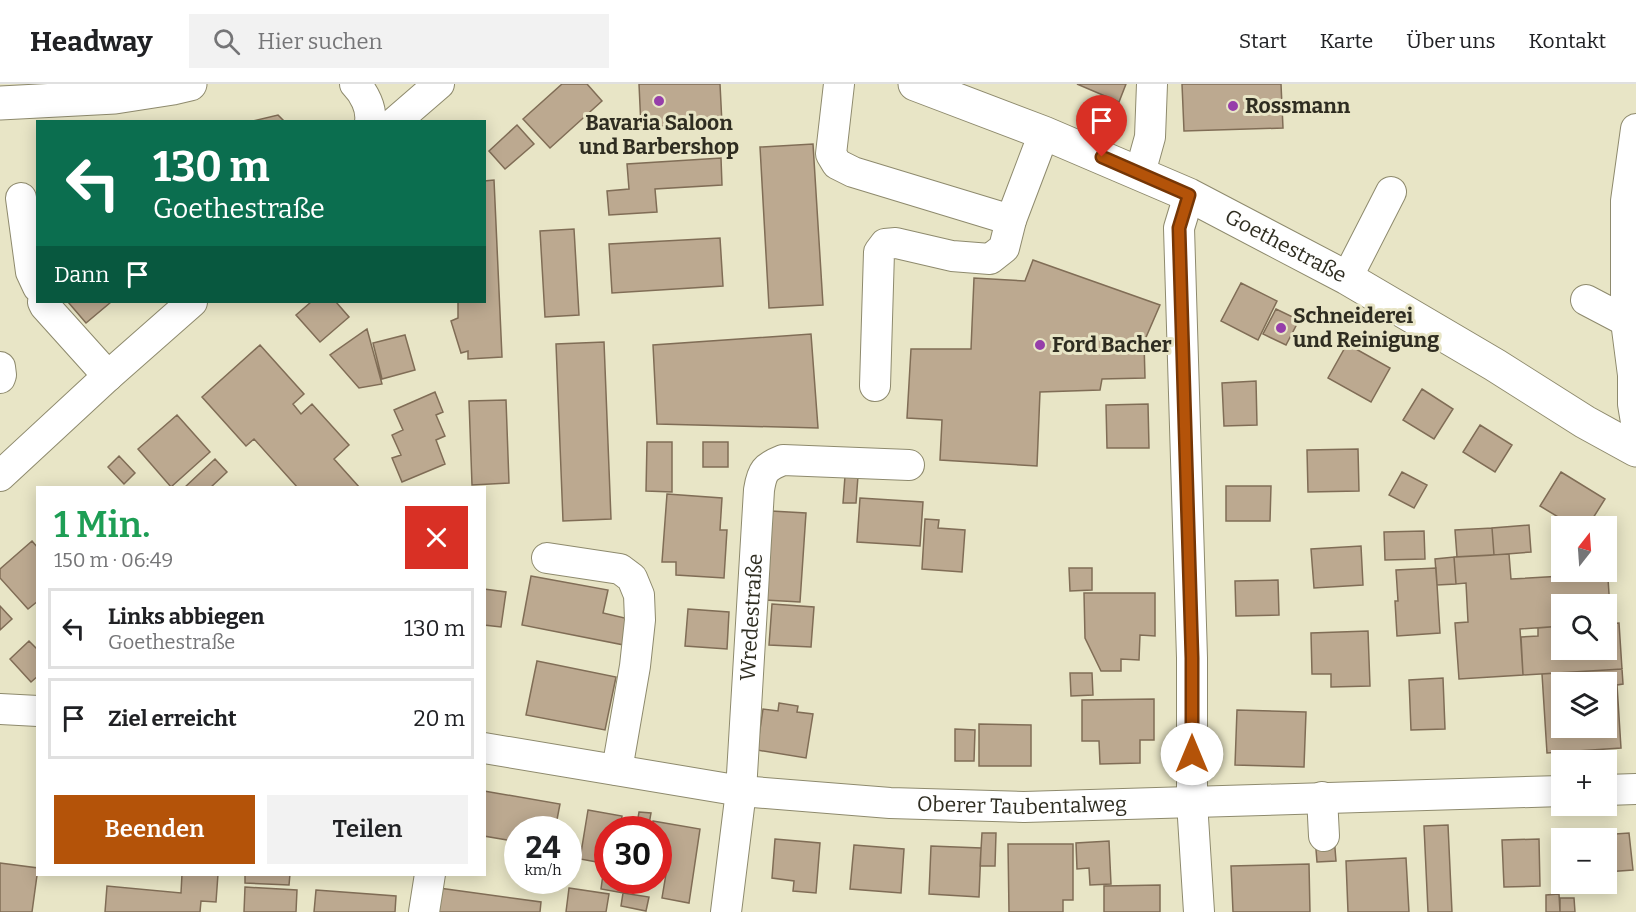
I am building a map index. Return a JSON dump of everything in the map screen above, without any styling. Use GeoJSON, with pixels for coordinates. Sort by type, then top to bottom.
{"type":"FeatureCollection","features":[{"type":"Feature","properties":{"kind":"main road"},"geometry":{"type":"LineString","coordinates":[[0,103],[115,97],[190,84]]}},
{"type":"Feature","properties":{"kind":"main road","name":"Goethestraße"},"geometry":{"type":"LineString","coordinates":[[915,84],[1044,133],[1189,195],[1347,278],[1636,450]]}},
{"type":"Feature","properties":{"kind":"street"},"geometry":{"type":"LineString","coordinates":[[355,84],[362,91],[371,115],[370,120]]}},
{"type":"Feature","properties":{"kind":"street"},"geometry":{"type":"LineString","coordinates":[[397,120],[439,84]]}},
{"type":"Feature","properties":{"kind":"street"},"geometry":{"type":"LineString","coordinates":[[839,84],[831,154],[837,164],[853,172],[1011,220]]}},
{"type":"Feature","properties":{"kind":"street"},"geometry":{"type":"LineString","coordinates":[[1140,173],[1150,137],[1152,84]]}},
{"type":"Feature","properties":{"kind":"street"},"geometry":{"type":"LineString","coordinates":[[1636,129],[1626,201],[1626,321],[1633,375],[1632,405],[1636,422]]}},
{"type":"Feature","properties":{"kind":"street"},"geometry":{"type":"LineString","coordinates":[[875,386],[879,252],[885,244],[896,243],[952,256],[990,259],[1004,248],[1011,220],[1044,133]]}},
{"type":"Feature","properties":{"kind":"street"},"geometry":{"type":"LineString","coordinates":[[1347,278],[1390,192]]}},
{"type":"Feature","properties":{"kind":"street"},"geometry":{"type":"LineString","coordinates":[[1189,195],[1179,228],[1192,658],[1192,802],[1198,912]]}},
{"type":"Feature","properties":{"kind":"street"},"geometry":{"type":"LineString","coordinates":[[21,198],[31,272],[36,283]]}},
{"type":"Feature","properties":{"kind":"street"},"geometry":{"type":"LineString","coordinates":[[1586,300],[1626,321]]}},
{"type":"Feature","properties":{"kind":"street"},"geometry":{"type":"LineString","coordinates":[[44,303],[108,376]]}},
{"type":"Feature","properties":{"kind":"street"},"geometry":{"type":"LineString","coordinates":[[0,476],[191,303]]}},
{"type":"Feature","properties":{"kind":"street"},"geometry":{"type":"LineString","coordinates":[[0,367],[0,378]]}},
{"type":"Feature","properties":{"kind":"street","name":"Wredestraße"},"geometry":{"type":"LineString","coordinates":[[726,912],[741,791],[761,476],[769,466],[783,460],[909,465]]}},
{"type":"Feature","properties":{"kind":"street"},"geometry":{"type":"LineString","coordinates":[[547,558],[620,570],[632,578],[639,595],[640,621],[635,666],[617,770]]}},
{"type":"Feature","properties":{"kind":"street"},"geometry":{"type":"LineString","coordinates":[[0,709],[36,711]]}},
{"type":"Feature","properties":{"kind":"street","name":"Oberer Taubentalweg"},"geometry":{"type":"LineString","coordinates":[[486,747],[741,791],[890,803],[1024,807],[1551,791]]}},
{"type":"Feature","properties":{"kind":"street"},"geometry":{"type":"LineString","coordinates":[[1617,790],[1636,789]]}},
{"type":"Feature","properties":{"kind":"street"},"geometry":{"type":"LineString","coordinates":[[1322,798],[1324,836]]}},
{"type":"Feature","properties":{"kind":"street"},"geometry":{"type":"LineString","coordinates":[[424,912],[430,876]]}},
{"type":"Feature","properties":{"kind":"building"},"geometry":{"type":"Polygon","coordinates":[[[562,84],[587,84],[602,101],[550,148],[523,119],[562,84]]]}},
{"type":"Feature","properties":{"kind":"building"},"geometry":{"type":"Polygon","coordinates":[[[639,84],[720,84],[722,124],[641,127],[639,84]]]}},
{"type":"Feature","properties":{"kind":"building"},"geometry":{"type":"Polygon","coordinates":[[[1077,84],[1126,84],[1119,102],[1077,84]]]}},
{"type":"Feature","properties":{"kind":"building","name":"Rossmann"},"geometry":{"type":"Polygon","coordinates":[[[1182,84],[1281,84],[1283,128],[1184,131],[1182,84]]]}},
{"type":"Feature","properties":{"kind":"building"},"geometry":{"type":"Polygon","coordinates":[[[278,115],[283,120],[257,120],[278,115]]]}},
{"type":"Feature","properties":{"kind":"building"},"geometry":{"type":"Polygon","coordinates":[[[517,125],[534,144],[505,169],[489,151],[517,125]]]}},
{"type":"Feature","properties":{"kind":"building"},"geometry":{"type":"Polygon","coordinates":[[[813,144],[823,305],[769,308],[760,147],[813,144]]]}},
{"type":"Feature","properties":{"kind":"building"},"geometry":{"type":"Polygon","coordinates":[[[721,158],[722,185],[655,189],[657,212],[609,215],[607,191],[629,189],[627,164],[721,158]]]}},
{"type":"Feature","properties":{"kind":"building"},"geometry":{"type":"Polygon","coordinates":[[[494,180],[502,357],[468,359],[468,351],[461,353],[451,321],[458,318],[458,303],[486,303],[486,181],[494,180]]]}},
{"type":"Feature","properties":{"kind":"building"},"geometry":{"type":"Polygon","coordinates":[[[574,229],[579,315],[545,317],[540,231],[574,229]]]}},
{"type":"Feature","properties":{"kind":"building"},"geometry":{"type":"Polygon","coordinates":[[[720,238],[723,286],[612,293],[609,244],[720,238]]]}},
{"type":"Feature","properties":{"kind":"building"},"geometry":{"type":"Polygon","coordinates":[[[1033,260],[1160,305],[1144,342],[1145,378],[1102,379],[1100,390],[1040,392],[1037,466],[940,460],[942,420],[907,418],[911,349],[971,349],[974,278],[1025,281],[1033,260]]]}},
{"type":"Feature","properties":{"kind":"building"},"geometry":{"type":"Polygon","coordinates":[[[1241,283],[1277,301],[1258,340],[1221,321],[1241,283]]]}},
{"type":"Feature","properties":{"kind":"building"},"geometry":{"type":"Polygon","coordinates":[[[69,303],[110,303],[86,323],[69,303]]]}},
{"type":"Feature","properties":{"kind":"building"},"geometry":{"type":"Polygon","coordinates":[[[310,303],[337,303],[349,317],[320,342],[296,315],[310,303]]]}},
{"type":"Feature","properties":{"kind":"building"},"geometry":{"type":"Polygon","coordinates":[[[1276,309],[1299,320],[1286,345],[1263,334],[1276,309]]]}},
{"type":"Feature","properties":{"kind":"building"},"geometry":{"type":"Polygon","coordinates":[[[367,329],[382,384],[359,388],[330,355],[367,329]]]}},
{"type":"Feature","properties":{"kind":"building"},"geometry":{"type":"Polygon","coordinates":[[[811,334],[818,428],[657,424],[653,345],[811,334]]]}},
{"type":"Feature","properties":{"kind":"building"},"geometry":{"type":"Polygon","coordinates":[[[405,335],[415,370],[382,379],[373,343],[405,335]]]}},
{"type":"Feature","properties":{"kind":"building"},"geometry":{"type":"Polygon","coordinates":[[[604,342],[611,519],[563,521],[556,344],[604,342]]]}},
{"type":"Feature","properties":{"kind":"building"},"geometry":{"type":"Polygon","coordinates":[[[1347,344],[1390,368],[1371,402],[1328,378],[1347,344]]]}},
{"type":"Feature","properties":{"kind":"building"},"geometry":{"type":"Polygon","coordinates":[[[260,345],[304,394],[293,404],[301,414],[312,404],[349,445],[334,459],[358,486],[296,486],[254,439],[246,446],[202,397],[260,345]]]}},
{"type":"Feature","properties":{"kind":"building"},"geometry":{"type":"Polygon","coordinates":[[[1256,381],[1257,425],[1224,426],[1222,383],[1256,381]]]}},
{"type":"Feature","properties":{"kind":"building"},"geometry":{"type":"Polygon","coordinates":[[[1422,389],[1453,409],[1434,439],[1403,420],[1422,389]]]}},
{"type":"Feature","properties":{"kind":"building"},"geometry":{"type":"Polygon","coordinates":[[[435,392],[443,412],[436,415],[445,436],[436,440],[445,464],[402,482],[392,458],[401,455],[392,435],[403,430],[394,410],[435,392]]]}},
{"type":"Feature","properties":{"kind":"building"},"geometry":{"type":"Polygon","coordinates":[[[506,400],[509,483],[472,485],[469,401],[506,400]]]}},
{"type":"Feature","properties":{"kind":"building"},"geometry":{"type":"Polygon","coordinates":[[[1148,404],[1149,448],[1107,448],[1106,405],[1148,404]]]}},
{"type":"Feature","properties":{"kind":"building"},"geometry":{"type":"Polygon","coordinates":[[[177,415],[210,452],[170,486],[138,449],[177,415]]]}},
{"type":"Feature","properties":{"kind":"building"},"geometry":{"type":"Polygon","coordinates":[[[1480,425],[1512,445],[1495,472],[1463,452],[1480,425]]]}},
{"type":"Feature","properties":{"kind":"building"},"geometry":{"type":"Polygon","coordinates":[[[647,442],[672,442],[672,492],[646,491],[647,442]]]}},
{"type":"Feature","properties":{"kind":"building"},"geometry":{"type":"Polygon","coordinates":[[[703,442],[728,442],[728,467],[703,467],[703,442]]]}},
{"type":"Feature","properties":{"kind":"building"},"geometry":{"type":"Polygon","coordinates":[[[1358,449],[1359,491],[1308,492],[1307,450],[1358,449]]]}},
{"type":"Feature","properties":{"kind":"building"},"geometry":{"type":"Polygon","coordinates":[[[119,456],[135,473],[124,484],[108,467],[119,456]]]}},
{"type":"Feature","properties":{"kind":"building"},"geometry":{"type":"Polygon","coordinates":[[[215,459],[227,472],[212,486],[186,486],[215,459]]]}},
{"type":"Feature","properties":{"kind":"building"},"geometry":{"type":"Polygon","coordinates":[[[1402,472],[1427,485],[1414,508],[1389,495],[1402,472]]]}},
{"type":"Feature","properties":{"kind":"building"},"geometry":{"type":"Polygon","coordinates":[[[1561,472],[1605,499],[1594,516],[1556,516],[1540,506],[1561,472]]]}},
{"type":"Feature","properties":{"kind":"building"},"geometry":{"type":"Polygon","coordinates":[[[845,476],[858,476],[856,503],[843,503],[845,476]]]}},
{"type":"Feature","properties":{"kind":"building"},"geometry":{"type":"Polygon","coordinates":[[[1226,486],[1271,486],[1270,521],[1226,521],[1226,486]]]}},
{"type":"Feature","properties":{"kind":"building"},"geometry":{"type":"Polygon","coordinates":[[[667,494],[722,498],[720,530],[727,530],[724,578],[676,575],[676,562],[662,562],[667,494]]]}},
{"type":"Feature","properties":{"kind":"building"},"geometry":{"type":"Polygon","coordinates":[[[860,498],[923,502],[920,546],[857,542],[860,498]]]}},
{"type":"Feature","properties":{"kind":"building"},"geometry":{"type":"Polygon","coordinates":[[[771,511],[806,513],[800,602],[765,600],[771,511]]]}},
{"type":"Feature","properties":{"kind":"building"},"geometry":{"type":"Polygon","coordinates":[[[925,519],[939,520],[938,528],[965,530],[962,572],[922,569],[925,519]]]}},
{"type":"Feature","properties":{"kind":"building"},"geometry":{"type":"Polygon","coordinates":[[[1529,525],[1531,552],[1494,555],[1492,528],[1529,525]]]}},
{"type":"Feature","properties":{"kind":"building"},"geometry":{"type":"Polygon","coordinates":[[[1492,528],[1494,555],[1457,557],[1455,530],[1492,528]]]}},
{"type":"Feature","properties":{"kind":"building"},"geometry":{"type":"Polygon","coordinates":[[[1424,531],[1425,559],[1385,560],[1384,532],[1424,531]]]}},
{"type":"Feature","properties":{"kind":"building"},"geometry":{"type":"Polygon","coordinates":[[[32,541],[36,546],[36,603],[28,609],[0,578],[0,569],[32,541]]]}},
{"type":"Feature","properties":{"kind":"building"},"geometry":{"type":"Polygon","coordinates":[[[1361,546],[1363,585],[1314,588],[1311,549],[1361,546]]]}},
{"type":"Feature","properties":{"kind":"building"},"geometry":{"type":"Polygon","coordinates":[[[1509,554],[1511,579],[1551,577],[1551,582],[1608,582],[1609,594],[1551,594],[1551,627],[1520,629],[1523,675],[1459,679],[1455,623],[1468,622],[1466,583],[1456,584],[1454,557],[1509,554]]]}},
{"type":"Feature","properties":{"kind":"building"},"geometry":{"type":"Polygon","coordinates":[[[1454,557],[1456,584],[1437,585],[1435,559],[1454,557]]]}},
{"type":"Feature","properties":{"kind":"building"},"geometry":{"type":"Polygon","coordinates":[[[1069,568],[1092,568],[1092,590],[1070,591],[1069,568]]]}},
{"type":"Feature","properties":{"kind":"building"},"geometry":{"type":"Polygon","coordinates":[[[1436,568],[1440,633],[1397,636],[1396,570],[1436,568]]]}},
{"type":"Feature","properties":{"kind":"building"},"geometry":{"type":"Polygon","coordinates":[[[531,576],[608,590],[603,613],[629,619],[624,645],[522,625],[531,576]]]}},
{"type":"Feature","properties":{"kind":"building"},"geometry":{"type":"Polygon","coordinates":[[[1278,580],[1279,615],[1236,616],[1235,581],[1278,580]]]}},
{"type":"Feature","properties":{"kind":"building"},"geometry":{"type":"Polygon","coordinates":[[[486,589],[506,592],[501,627],[486,625],[486,589]]]}},
{"type":"Feature","properties":{"kind":"building"},"geometry":{"type":"Polygon","coordinates":[[[1084,593],[1155,593],[1155,636],[1140,635],[1139,660],[1121,659],[1121,671],[1101,671],[1085,638],[1084,593]]]}},
{"type":"Feature","properties":{"kind":"building"},"geometry":{"type":"Polygon","coordinates":[[[772,604],[814,607],[811,647],[769,645],[772,604]]]}},
{"type":"Feature","properties":{"kind":"building"},"geometry":{"type":"Polygon","coordinates":[[[0,606],[12,619],[0,630],[0,606]]]}},
{"type":"Feature","properties":{"kind":"building"},"geometry":{"type":"Polygon","coordinates":[[[688,609],[729,612],[727,649],[685,646],[688,609]]]}},
{"type":"Feature","properties":{"kind":"building"},"geometry":{"type":"Polygon","coordinates":[[[1617,623],[1619,623],[1622,669],[1523,675],[1521,637],[1538,636],[1538,628],[1551,627],[1551,660],[1617,660],[1617,623]]]}},
{"type":"Feature","properties":{"kind":"building"},"geometry":{"type":"Polygon","coordinates":[[[1368,631],[1370,686],[1331,687],[1331,674],[1312,674],[1311,633],[1368,631]]]}},
{"type":"Feature","properties":{"kind":"building"},"geometry":{"type":"Polygon","coordinates":[[[29,641],[36,648],[36,678],[31,682],[10,659],[29,641]]]}},
{"type":"Feature","properties":{"kind":"building"},"geometry":{"type":"Polygon","coordinates":[[[537,661],[616,677],[605,730],[526,715],[537,661]]]}},
{"type":"Feature","properties":{"kind":"building"},"geometry":{"type":"Polygon","coordinates":[[[1622,669],[1623,684],[1617,685],[1617,672],[1574,672],[1622,669]]]}},
{"type":"Feature","properties":{"kind":"building"},"geometry":{"type":"Polygon","coordinates":[[[1070,673],[1092,673],[1093,695],[1071,696],[1070,673]]]}},
{"type":"Feature","properties":{"kind":"building"},"geometry":{"type":"Polygon","coordinates":[[[1551,673],[1551,738],[1617,738],[1617,685],[1621,748],[1551,750],[1551,753],[1547,753],[1542,674],[1551,673]]]}},
{"type":"Feature","properties":{"kind":"building"},"geometry":{"type":"Polygon","coordinates":[[[1443,678],[1445,729],[1411,730],[1409,680],[1443,678]]]}},
{"type":"Feature","properties":{"kind":"building"},"geometry":{"type":"Polygon","coordinates":[[[1154,699],[1154,740],[1140,740],[1140,763],[1100,764],[1099,741],[1082,741],[1082,700],[1154,699]]]}},
{"type":"Feature","properties":{"kind":"building"},"geometry":{"type":"Polygon","coordinates":[[[779,703],[798,706],[797,712],[813,714],[806,758],[757,750],[763,709],[778,711],[779,703]]]}},
{"type":"Feature","properties":{"kind":"building"},"geometry":{"type":"Polygon","coordinates":[[[1237,710],[1306,712],[1304,767],[1235,765],[1237,710]]]}},
{"type":"Feature","properties":{"kind":"building"},"geometry":{"type":"Polygon","coordinates":[[[979,724],[1031,725],[1031,766],[979,766],[979,724]]]}},
{"type":"Feature","properties":{"kind":"building"},"geometry":{"type":"Polygon","coordinates":[[[955,729],[975,730],[974,761],[955,761],[955,729]]]}},
{"type":"Feature","properties":{"kind":"building"},"geometry":{"type":"Polygon","coordinates":[[[486,791],[560,804],[558,816],[504,816],[504,840],[486,836],[486,791]]]}},
{"type":"Feature","properties":{"kind":"building"},"geometry":{"type":"Polygon","coordinates":[[[588,810],[622,816],[594,816],[594,862],[582,859],[588,810]]]}},
{"type":"Feature","properties":{"kind":"building"},"geometry":{"type":"Polygon","coordinates":[[[639,812],[651,813],[650,816],[638,816],[639,812]]]}},
{"type":"Feature","properties":{"kind":"building"},"geometry":{"type":"Polygon","coordinates":[[[672,824],[700,829],[689,903],[662,898],[663,894],[672,894],[672,824]]]}},
{"type":"Feature","properties":{"kind":"building"},"geometry":{"type":"Polygon","coordinates":[[[1448,825],[1452,912],[1428,912],[1424,826],[1448,825]]]}},
{"type":"Feature","properties":{"kind":"building"},"geometry":{"type":"Polygon","coordinates":[[[982,833],[996,833],[995,866],[980,866],[982,833]]]}},
{"type":"Feature","properties":{"kind":"building"},"geometry":{"type":"Polygon","coordinates":[[[1629,833],[1633,870],[1617,871],[1617,834],[1629,833]]]}},
{"type":"Feature","properties":{"kind":"building"},"geometry":{"type":"Polygon","coordinates":[[[1334,836],[1336,861],[1317,862],[1315,837],[1334,836]]]}},
{"type":"Feature","properties":{"kind":"building"},"geometry":{"type":"Polygon","coordinates":[[[775,839],[820,843],[816,893],[793,891],[794,881],[772,878],[775,839]]]}},
{"type":"Feature","properties":{"kind":"building"},"geometry":{"type":"Polygon","coordinates":[[[1539,839],[1540,886],[1504,887],[1502,840],[1539,839]]]}},
{"type":"Feature","properties":{"kind":"building"},"geometry":{"type":"Polygon","coordinates":[[[1109,841],[1111,884],[1090,885],[1089,868],[1077,869],[1076,843],[1109,841]]]}},
{"type":"Feature","properties":{"kind":"building"},"geometry":{"type":"Polygon","coordinates":[[[1008,844],[1073,844],[1073,900],[1063,900],[1063,912],[1009,912],[1008,844]]]}},
{"type":"Feature","properties":{"kind":"building"},"geometry":{"type":"Polygon","coordinates":[[[854,845],[904,849],[901,893],[850,889],[854,845]]]}},
{"type":"Feature","properties":{"kind":"building"},"geometry":{"type":"Polygon","coordinates":[[[931,846],[981,848],[979,897],[929,894],[931,846]]]}},
{"type":"Feature","properties":{"kind":"building"},"geometry":{"type":"Polygon","coordinates":[[[1406,858],[1409,912],[1348,912],[1346,861],[1406,858]]]}},
{"type":"Feature","properties":{"kind":"building"},"geometry":{"type":"Polygon","coordinates":[[[0,863],[36,868],[32,912],[0,912],[0,863]]]}},
{"type":"Feature","properties":{"kind":"building"},"geometry":{"type":"Polygon","coordinates":[[[1309,864],[1310,912],[1233,912],[1231,866],[1309,864]]]}},
{"type":"Feature","properties":{"kind":"building"},"geometry":{"type":"Polygon","coordinates":[[[182,876],[218,876],[216,902],[201,901],[200,912],[105,912],[107,886],[181,893],[182,876]]]}},
{"type":"Feature","properties":{"kind":"building"},"geometry":{"type":"Polygon","coordinates":[[[245,876],[290,876],[289,885],[245,883],[245,876]]]}},
{"type":"Feature","properties":{"kind":"building"},"geometry":{"type":"Polygon","coordinates":[[[1160,885],[1160,912],[1104,912],[1104,886],[1160,885]]]}},
{"type":"Feature","properties":{"kind":"building"},"geometry":{"type":"Polygon","coordinates":[[[245,887],[297,890],[296,912],[244,912],[245,887]]]}},
{"type":"Feature","properties":{"kind":"building"},"geometry":{"type":"Polygon","coordinates":[[[439,888],[541,902],[540,912],[436,912],[439,888]]]}},
{"type":"Feature","properties":{"kind":"building"},"geometry":{"type":"Polygon","coordinates":[[[316,890],[396,896],[395,912],[314,912],[316,890]]]}},
{"type":"Feature","properties":{"kind":"building"},"geometry":{"type":"Polygon","coordinates":[[[582,890],[594,892],[594,894],[609,894],[606,912],[566,912],[568,894],[582,894],[582,890]]]}},
{"type":"Feature","properties":{"kind":"building"},"geometry":{"type":"Polygon","coordinates":[[[623,894],[649,897],[646,911],[621,906],[623,894]]]}},
{"type":"Feature","properties":{"kind":"building"},"geometry":{"type":"Polygon","coordinates":[[[1559,894],[1560,912],[1546,912],[1546,895],[1559,894]]]}},
{"type":"Feature","properties":{"kind":"building"},"geometry":{"type":"Polygon","coordinates":[[[1560,898],[1574,898],[1575,912],[1560,912],[1560,898]]]}},
{"type":"Feature","properties":{"kind":"place","name":"Bavaria Saloon und Barbershop"},"geometry":{"type":"Point","coordinates":[659,101]}},
{"type":"Feature","properties":{"kind":"place","name":"Rossmann"},"geometry":{"type":"Point","coordinates":[1233,106]}},
{"type":"Feature","properties":{"kind":"place","name":"Schneiderei und Reinigung"},"geometry":{"type":"Point","coordinates":[1281,328]}},
{"type":"Feature","properties":{"kind":"place","name":"Ford Bacher"},"geometry":{"type":"Point","coordinates":[1040,345]}},
{"type":"Feature","properties":{"kind":"route"},"geometry":{"type":"LineString","coordinates":[[1102,157],[1189,195],[1179,228],[1192,658],[1192,754]]}}]}
